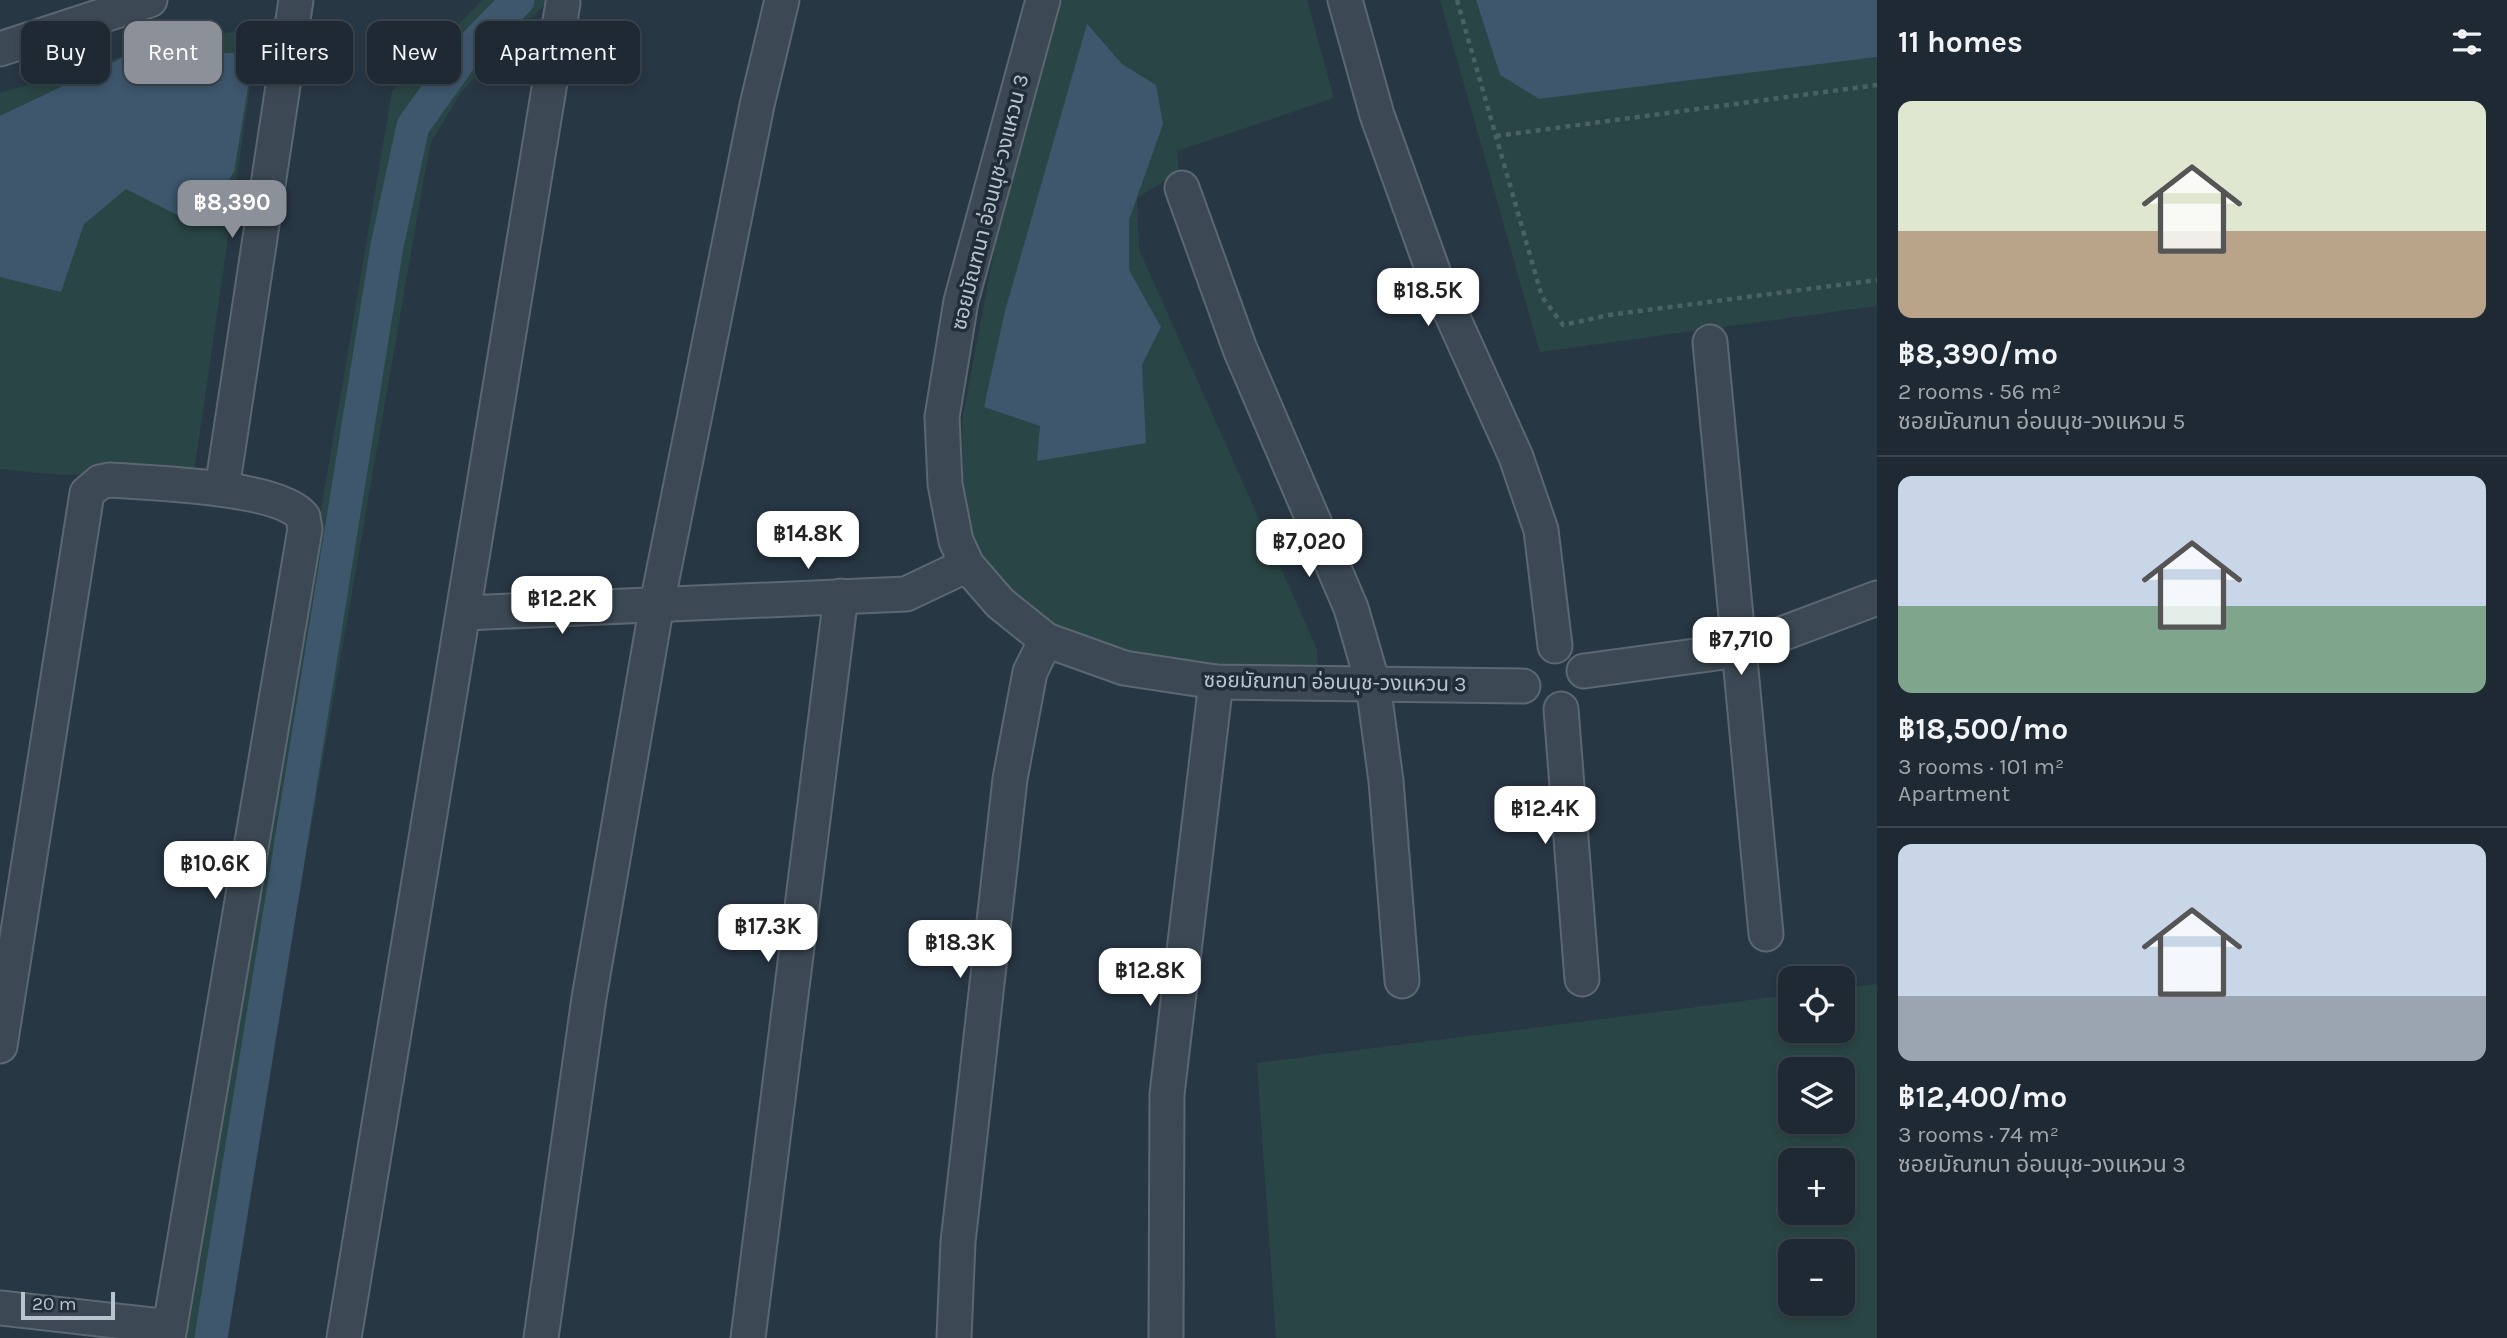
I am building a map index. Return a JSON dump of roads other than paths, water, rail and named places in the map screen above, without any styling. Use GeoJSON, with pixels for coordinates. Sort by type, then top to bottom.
{"type":"FeatureCollection","features":[{"type":"Feature","properties":{"kind":"street"},"geometry":{"type":"LineString","coordinates":[[222,489],[296,0]]}},
{"type":"Feature","properties":{"kind":"street"},"geometry":{"type":"LineString","coordinates":[[541,1338],[589,998],[657,604],[757,105],[782,0]]}},
{"type":"Feature","properties":{"kind":"street","name":"ซอยมัณฑนา อ่อนนุช-วงแหวน 3"},"geometry":{"type":"LineString","coordinates":[[1043,0],[961,301],[942,417],[945,484],[956,541],[967,565],[1000,603],[1046,640],[1124,668],[1216,682],[1523,686]]}},
{"type":"Feature","properties":{"kind":"street"},"geometry":{"type":"LineString","coordinates":[[1345,0],[1377,115],[1437,282],[1516,457],[1541,530],[1555,646]]}},
{"type":"Feature","properties":{"kind":"street"},"geometry":{"type":"LineString","coordinates":[[0,49],[137,2]]}},
{"type":"Feature","properties":{"kind":"street"},"geometry":{"type":"LineString","coordinates":[[344,1338],[563,3]]}},
{"type":"Feature","properties":{"kind":"street"},"geometry":{"type":"LineString","coordinates":[[1182,188],[1240,349],[1351,608],[1373,684],[1386,781],[1402,981]]}},
{"type":"Feature","properties":{"kind":"street"},"geometry":{"type":"LineString","coordinates":[[1710,342],[1766,934]]}},
{"type":"Feature","properties":{"kind":"street"},"geometry":{"type":"LineString","coordinates":[[0,1046],[87,493],[100,482],[110,480],[222,489],[289,506],[303,517],[305,529],[169,1332],[0,1308]]}},
{"type":"Feature","properties":{"kind":"street"},"geometry":{"type":"LineString","coordinates":[[464,613],[906,594],[967,565]]}},
{"type":"Feature","properties":{"kind":"street"},"geometry":{"type":"LineString","coordinates":[[748,1338],[841,596]]}},
{"type":"Feature","properties":{"kind":"street"},"geometry":{"type":"LineString","coordinates":[[1584,671],[1739,650],[1877,598]]}},
{"type":"Feature","properties":{"kind":"street"},"geometry":{"type":"LineString","coordinates":[[954,1338],[958,1242],[1010,779],[1030,672],[1046,640]]}},
{"type":"Feature","properties":{"kind":"street"},"geometry":{"type":"LineString","coordinates":[[1555,646],[1577,657],[1585,679],[1580,694],[1569,706],[1561,709],[1542,708],[1527,695],[1522,676],[1528,658],[1536,652],[1555,646]]}},
{"type":"Feature","properties":{"kind":"street"},"geometry":{"type":"LineString","coordinates":[[1166,1338],[1167,1094],[1216,682]]}},
{"type":"Feature","properties":{"kind":"street"},"geometry":{"type":"LineString","coordinates":[[1561,709],[1582,979]]}},
{"type":"Feature","properties":{"kind":"water"},"geometry":{"type":"Polygon","coordinates":[[[1476,0],[1877,0],[1877,57],[1539,99],[1500,75],[1476,0]]]}},
{"type":"Feature","properties":{"kind":"water"},"geometry":{"type":"Polygon","coordinates":[[[1087,24],[1122,64],[1156,85],[1163,124],[1129,220],[1129,270],[1161,327],[1142,365],[1146,443],[1037,461],[1040,426],[984,407],[1005,311],[1087,24]]]}},
{"type":"Feature","properties":{"kind":"water"},"geometry":{"type":"Polygon","coordinates":[[[222,53],[236,53],[236,84],[249,84],[234,172],[199,226],[126,189],[84,224],[61,292],[0,277],[0,116],[67,84],[110,84],[110,64],[124,57],[124,84],[222,84],[222,53]]]}},
{"type":"Feature","properties":{"kind":"waterway"},"geometry":{"type":"LineString","coordinates":[[211,1338],[387,246],[413,126],[462,57],[518,0]]}}]}
